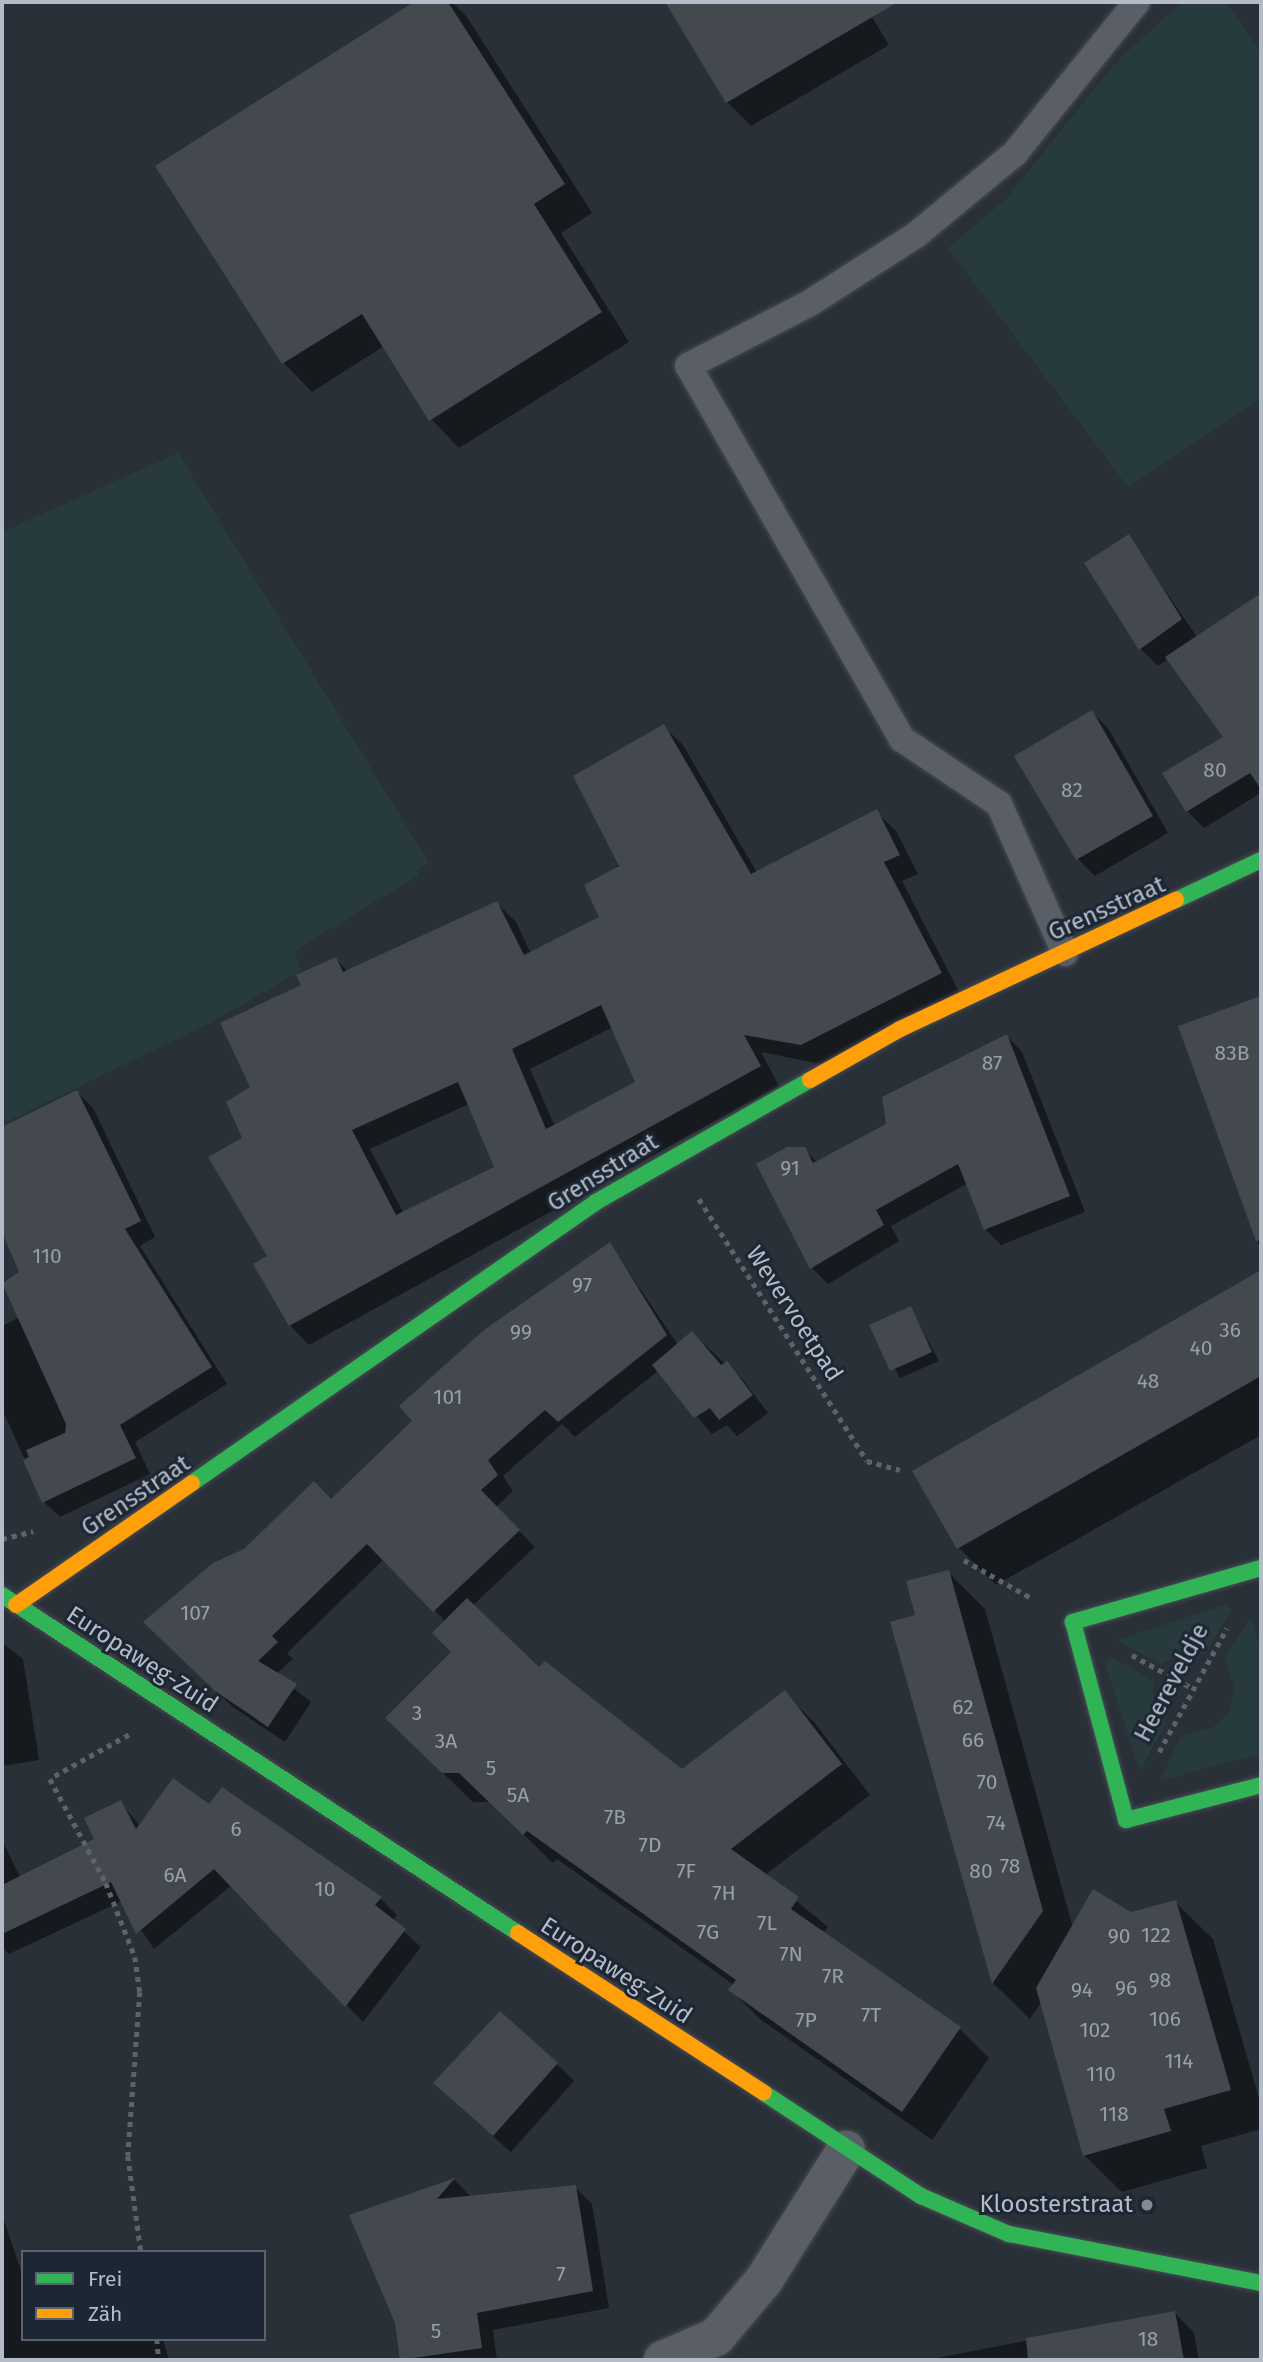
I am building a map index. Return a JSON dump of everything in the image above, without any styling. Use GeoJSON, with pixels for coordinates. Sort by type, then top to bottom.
{"type":"FeatureCollection","features":[{"type":"Feature","properties":{"kind":"street","name":"Grensstraat"},"geometry":{"type":"LineString","coordinates":[[16,1605],[596,1202],[900,1030],[1261,860]]}},
{"type":"Feature","properties":{"kind":"street","name":"Heereveldje"},"geometry":{"type":"LineString","coordinates":[[1126,1820],[1073,1622],[1261,1568]]}},
{"type":"Feature","properties":{"kind":"street","name":"Europaweg-Zuid"},"geometry":{"type":"LineString","coordinates":[[2,1595],[846,2150],[949,2211],[1009,2234],[1257,2285]]}},
{"type":"Feature","properties":{"kind":"street"},"geometry":{"type":"LineString","coordinates":[[1126,1820],[1261,1784]]}},
{"type":"Feature","properties":{"kind":"street"},"geometry":{"type":"LineString","coordinates":[[663,2360],[716,2337],[764,2280],[846,2150]]}},
{"type":"Feature","properties":{"kind":"lane"},"geometry":{"type":"LineString","coordinates":[[1065,953],[999,804],[902,739],[688,366],[810,303],[916,235],[1015,153],[1138,2]]}},
{"type":"Feature","properties":{"kind":"path","name":"Wevervoetpad"},"geometry":{"type":"LineString","coordinates":[[676,1155],[867,1461],[900,1470]]}},
{"type":"Feature","properties":{"kind":"path"},"geometry":{"type":"LineString","coordinates":[[964,1560],[1073,1622]]}},
{"type":"Feature","properties":{"kind":"path","name":"Heereveldje"},"geometry":{"type":"LineString","coordinates":[[1126,1820],[1233,1617]]}},
{"type":"Feature","properties":{"kind":"path"},"geometry":{"type":"LineString","coordinates":[[141,2250],[128,2156],[140,1992],[135,1957],[106,1883],[50,1779],[175,1710]]}},
{"type":"Feature","properties":{"kind":"path"},"geometry":{"type":"LineString","coordinates":[[157,2341],[159,2360]]}},
{"type":"Feature","properties":{"kind":"green space"},"geometry":{"type":"Polygon","coordinates":[[[1182,2],[1226,2],[1261,52],[1261,399],[1128,487],[948,248],[1004,201],[1117,61],[1182,2]]]}},
{"type":"Feature","properties":{"kind":"green space"},"geometry":{"type":"Polygon","coordinates":[[[178,453],[429,863],[416,870],[419,875],[294,951],[301,971],[210,1023],[2,1124],[2,532],[178,453]]]}},
{"type":"Feature","properties":{"kind":"green space"},"geometry":{"type":"Polygon","coordinates":[[[1225,1605],[1232,1609],[1206,1653],[1184,1653],[1161,1664],[1116,1640],[1225,1605]]]}},
{"type":"Feature","properties":{"kind":"green space"},"geometry":{"type":"Polygon","coordinates":[[[1251,1618],[1261,1652],[1261,1753],[1160,1781],[1181,1735],[1211,1729],[1230,1712],[1234,1686],[1224,1659],[1251,1618]]]}},
{"type":"Feature","properties":{"kind":"green space"},"geometry":{"type":"Polygon","coordinates":[[[1112,1657],[1153,1681],[1153,1702],[1166,1723],[1140,1771],[1105,1664],[1112,1657]]]}},
{"type":"Feature","properties":{"kind":"building"},"geometry":{"type":"Polygon","coordinates":[[[414,2],[448,2],[565,184],[534,204],[602,312],[429,421],[362,314],[282,364],[155,166],[414,2]]]}},
{"type":"Feature","properties":{"kind":"building"},"geometry":{"type":"Polygon","coordinates":[[[665,2],[898,2],[726,103],[665,2]]]}},
{"type":"Feature","properties":{"kind":"building"},"geometry":{"type":"Polygon","coordinates":[[[1129,534],[1182,619],[1139,650],[1084,563],[1129,534]]]}},
{"type":"Feature","properties":{"kind":"building"},"geometry":{"type":"Polygon","coordinates":[[[1261,593],[1261,789],[1250,773],[1186,812],[1162,773],[1223,737],[1165,657],[1261,593]]]}},
{"type":"Feature","properties":{"kind":"building"},"geometry":{"type":"Polygon","coordinates":[[[1092,710],[1153,816],[1076,860],[1014,756],[1092,710]]]}},
{"type":"Feature","properties":{"kind":"building"},"geometry":{"type":"Polygon","coordinates":[[[664,724],[751,874],[877,809],[900,855],[884,862],[942,973],[801,1045],[744,1035],[761,1066],[289,1326],[253,1264],[267,1256],[208,1157],[242,1138],[226,1102],[250,1087],[220,1023],[301,985],[296,975],[336,957],[343,972],[497,901],[524,955],[599,917],[584,885],[619,866],[573,776],[664,724]],[[601,1005],[512,1049],[546,1129],[635,1082],[601,1005]],[[458,1082],[352,1130],[396,1215],[494,1167],[458,1082]]]}},
{"type":"Feature","properties":{"kind":"building"},"geometry":{"type":"Polygon","coordinates":[[[1261,996],[1261,1240],[1256,1241],[1178,1026],[1261,996]]]}},
{"type":"Feature","properties":{"kind":"building"},"geometry":{"type":"Polygon","coordinates":[[[1007,1034],[1070,1196],[984,1230],[958,1164],[876,1210],[884,1225],[810,1269],[756,1164],[787,1147],[805,1147],[813,1163],[886,1124],[882,1097],[1007,1034]]]}},
{"type":"Feature","properties":{"kind":"building"},"geometry":{"type":"Polygon","coordinates":[[[77,1090],[141,1221],[125,1229],[212,1367],[120,1425],[136,1458],[42,1503],[23,1460],[29,1457],[26,1450],[65,1433],[66,1424],[2,1283],[19,1272],[2,1232],[2,1127],[77,1090]]]}},
{"type":"Feature","properties":{"kind":"building"},"geometry":{"type":"Polygon","coordinates":[[[610,1242],[667,1335],[558,1422],[545,1410],[488,1460],[498,1475],[481,1490],[520,1530],[433,1612],[367,1544],[272,1636],[278,1642],[258,1661],[297,1684],[268,1727],[215,1691],[143,1622],[213,1563],[244,1549],[314,1481],[331,1499],[412,1421],[399,1406],[484,1330],[610,1242]]]}},
{"type":"Feature","properties":{"kind":"building"},"geometry":{"type":"Polygon","coordinates":[[[1261,1270],[1261,1376],[957,1549],[912,1471],[1261,1270]]]}},
{"type":"Feature","properties":{"kind":"building"},"geometry":{"type":"Polygon","coordinates":[[[911,1306],[932,1352],[890,1371],[869,1325],[911,1306]]]}},
{"type":"Feature","properties":{"kind":"building"},"geometry":{"type":"Polygon","coordinates":[[[692,1331],[721,1365],[727,1361],[753,1395],[719,1420],[710,1408],[694,1418],[652,1365],[692,1331]]]}},
{"type":"Feature","properties":{"kind":"building"},"geometry":{"type":"Polygon","coordinates":[[[949,1570],[1043,1911],[992,1984],[890,1622],[915,1615],[906,1581],[949,1570]]]}},
{"type":"Feature","properties":{"kind":"building"},"geometry":{"type":"Polygon","coordinates":[[[467,1598],[539,1667],[545,1661],[682,1769],[785,1690],[842,1764],[731,1849],[799,1897],[791,1909],[961,2027],[902,2112],[728,1990],[736,1980],[527,1831],[523,1835],[459,1773],[442,1773],[385,1718],[451,1652],[432,1633],[467,1598]]]}},
{"type":"Feature","properties":{"kind":"building"},"geometry":{"type":"Polygon","coordinates":[[[173,1778],[209,1804],[222,1787],[382,1897],[375,1905],[406,1929],[345,2007],[214,1869],[136,1934],[111,1882],[2,1934],[2,1885],[94,1839],[84,1818],[121,1800],[136,1829],[173,1778]]]}},
{"type":"Feature","properties":{"kind":"building"},"geometry":{"type":"Polygon","coordinates":[[[1093,1889],[1131,1912],[1176,1900],[1231,2090],[1164,2109],[1171,2131],[1083,2156],[1036,1988],[1093,1889]]]}},
{"type":"Feature","properties":{"kind":"building"},"geometry":{"type":"Polygon","coordinates":[[[500,2011],[558,2063],[493,2136],[433,2083],[500,2011]]]}},
{"type":"Feature","properties":{"kind":"building"},"geometry":{"type":"Polygon","coordinates":[[[455,2178],[437,2199],[576,2185],[593,2291],[477,2313],[482,2348],[400,2360],[395,2323],[349,2215],[455,2178]]]}},
{"type":"Feature","properties":{"kind":"building"},"geometry":{"type":"Polygon","coordinates":[[[1175,2311],[1184,2360],[1028,2360],[1026,2338],[1175,2311]]]}},
{"type":"Feature","properties":{"kind":"traffic: fast"},"geometry":{"type":"LineString","coordinates":[[1176,900],[1261,860]]}},
{"type":"Feature","properties":{"kind":"traffic: fast"},"geometry":{"type":"LineString","coordinates":[[192,1483],[596,1202],[810,1080]]}},
{"type":"Feature","properties":{"kind":"traffic: fast"},"geometry":{"type":"LineString","coordinates":[[1261,1568],[1073,1622],[1126,1820],[1261,1785]]}},
{"type":"Feature","properties":{"kind":"traffic: fast"},"geometry":{"type":"LineString","coordinates":[[2,1595],[518,1933]]}},
{"type":"Feature","properties":{"kind":"traffic: fast"},"geometry":{"type":"LineString","coordinates":[[764,2093],[921,2196],[1009,2234],[1261,2283]]}},
{"type":"Feature","properties":{"kind":"traffic: slow"},"geometry":{"type":"LineString","coordinates":[[810,1080],[900,1029],[1176,900]]}},
{"type":"Feature","properties":{"kind":"traffic: slow"},"geometry":{"type":"LineString","coordinates":[[16,1605],[192,1483]]}},
{"type":"Feature","properties":{"kind":"traffic: slow"},"geometry":{"type":"LineString","coordinates":[[518,1933],[764,2093]]}},
{"type":"Feature","properties":{"kind":"place","name":"Kloosterstraat"},"geometry":{"type":"Point","coordinates":[1147,2205]}}]}
